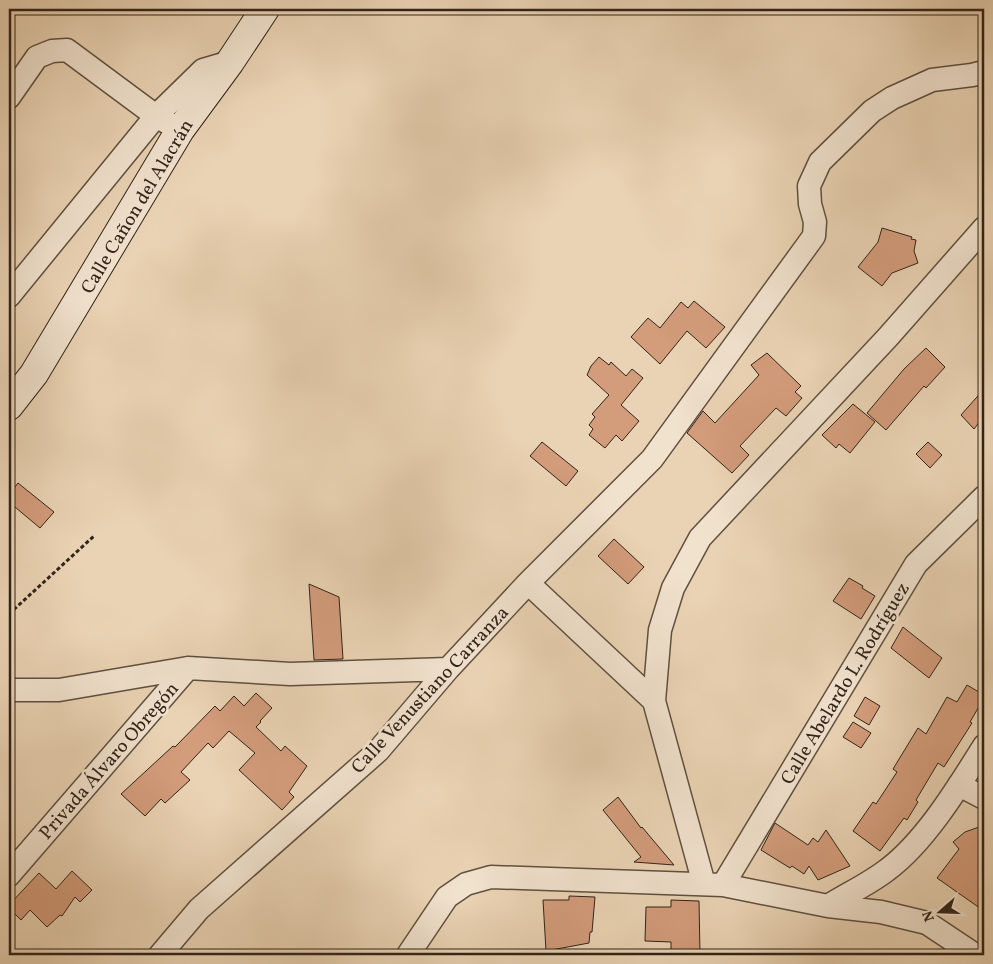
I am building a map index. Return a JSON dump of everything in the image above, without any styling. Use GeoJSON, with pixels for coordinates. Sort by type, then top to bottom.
{"type":"FeatureCollection","features":[{"type":"Feature","properties":{"kind":"main road","name":"Calle Cañon del Alacrán"},"geometry":{"type":"LineString","coordinates":[[9,406],[34,374],[180,130],[230,62],[265,9]]}},
{"type":"Feature","properties":{"kind":"street"},"geometry":{"type":"LineString","coordinates":[[9,96],[37,58],[52,51],[66,50],[156,116],[180,130]]}},
{"type":"Feature","properties":{"kind":"street"},"geometry":{"type":"LineString","coordinates":[[9,296],[156,116],[203,70],[230,62]]}},
{"type":"Feature","properties":{"kind":"street","name":"Calle Venustiano Carranza"},"geometry":{"type":"LineString","coordinates":[[160,955],[199,909],[378,750],[448,668],[528,583],[652,459],[814,236],[815,222],[810,204],[809,186],[820,162],[872,111],[892,98],[932,80],[984,72]]}},
{"type":"Feature","properties":{"kind":"street"},"geometry":{"type":"LineString","coordinates":[[713,885],[654,701],[660,630],[672,588],[700,538],[888,337],[984,228]]}},
{"type":"Feature","properties":{"kind":"street","name":"Calle Abelardo L. Rodríguez"},"geometry":{"type":"LineString","coordinates":[[713,885],[916,564],[984,497]]}},
{"type":"Feature","properties":{"kind":"street"},"geometry":{"type":"LineString","coordinates":[[528,583],[654,701]]}},
{"type":"Feature","properties":{"kind":"street"},"geometry":{"type":"LineString","coordinates":[[9,690],[59,690],[188,668],[290,674],[448,668]]}},
{"type":"Feature","properties":{"kind":"street","name":"Privada Álvaro Obregón"},"geometry":{"type":"LineString","coordinates":[[9,875],[188,668]]}},
{"type":"Feature","properties":{"kind":"street"},"geometry":{"type":"LineString","coordinates":[[828,906],[887,870],[913,847],[959,785],[984,746]]}},
{"type":"Feature","properties":{"kind":"street"},"geometry":{"type":"LineString","coordinates":[[959,785],[984,798]]}},
{"type":"Feature","properties":{"kind":"street"},"geometry":{"type":"LineString","coordinates":[[408,955],[447,897],[466,884],[491,877],[713,885],[828,906],[881,912],[927,923],[976,955]]}},
{"type":"Feature","properties":{"kind":"path"},"geometry":{"type":"LineString","coordinates":[[9,614],[94,536]]}},
{"type":"Feature","properties":{"kind":"building"},"geometry":{"type":"Polygon","coordinates":[[[882,228],[916,240],[914,251],[918,263],[892,273],[882,286],[858,267],[878,242],[882,228]]]}},
{"type":"Feature","properties":{"kind":"building"},"geometry":{"type":"Polygon","coordinates":[[[694,301],[725,327],[706,348],[687,331],[660,364],[631,337],[648,318],[660,328],[681,302],[688,308],[694,301]]]}},
{"type":"Feature","properties":{"kind":"building"},"geometry":{"type":"Polygon","coordinates":[[[926,348],[945,367],[926,388],[924,386],[886,430],[867,413],[904,369],[926,348]]]}},
{"type":"Feature","properties":{"kind":"building"},"geometry":{"type":"Polygon","coordinates":[[[767,353],[801,386],[795,392],[802,398],[786,416],[776,408],[740,446],[749,455],[732,473],[687,433],[703,411],[715,423],[759,375],[751,365],[767,353]]]}},
{"type":"Feature","properties":{"kind":"building"},"geometry":{"type":"Polygon","coordinates":[[[599,357],[609,365],[611,362],[626,376],[632,369],[643,378],[621,405],[639,421],[622,441],[616,435],[605,448],[589,435],[593,429],[589,425],[595,417],[592,414],[609,395],[587,375],[591,366],[599,357]]]}},
{"type":"Feature","properties":{"kind":"building"},"geometry":{"type":"Polygon","coordinates":[[[984,389],[984,416],[974,429],[961,415],[984,389]]]}},
{"type":"Feature","properties":{"kind":"building"},"geometry":{"type":"Polygon","coordinates":[[[853,404],[875,422],[850,453],[839,444],[836,448],[822,435],[853,404]]]}},
{"type":"Feature","properties":{"kind":"building"},"geometry":{"type":"Polygon","coordinates":[[[542,442],[578,471],[566,486],[530,456],[542,442]]]}},
{"type":"Feature","properties":{"kind":"building"},"geometry":{"type":"Polygon","coordinates":[[[928,442],[942,455],[930,468],[916,454],[928,442]]]}},
{"type":"Feature","properties":{"kind":"building"},"geometry":{"type":"Polygon","coordinates":[[[18,483],[54,512],[40,528],[9,502],[9,495],[18,483]]]}},
{"type":"Feature","properties":{"kind":"building"},"geometry":{"type":"Polygon","coordinates":[[[614,539],[644,567],[628,584],[598,556],[614,539]]]}},
{"type":"Feature","properties":{"kind":"building"},"geometry":{"type":"Polygon","coordinates":[[[849,578],[875,596],[861,619],[833,601],[849,578]]]}},
{"type":"Feature","properties":{"kind":"building"},"geometry":{"type":"Polygon","coordinates":[[[309,584],[339,597],[343,659],[314,660],[309,584]]]}},
{"type":"Feature","properties":{"kind":"building"},"geometry":{"type":"Polygon","coordinates":[[[903,627],[942,658],[929,678],[891,648],[903,627]]]}},
{"type":"Feature","properties":{"kind":"building"},"geometry":{"type":"Polygon","coordinates":[[[967,685],[984,695],[970,722],[972,723],[944,767],[938,763],[916,800],[918,802],[907,820],[904,818],[880,851],[853,831],[873,802],[876,804],[897,772],[893,769],[918,728],[926,734],[947,697],[957,702],[967,685]]]}},
{"type":"Feature","properties":{"kind":"building"},"geometry":{"type":"Polygon","coordinates":[[[256,693],[272,708],[256,727],[281,751],[285,746],[307,766],[289,792],[294,797],[282,810],[239,770],[255,753],[229,731],[213,748],[208,743],[181,772],[190,780],[165,803],[161,799],[145,816],[121,794],[173,746],[175,747],[215,706],[220,711],[234,696],[244,706],[256,693]]]}},
{"type":"Feature","properties":{"kind":"building"},"geometry":{"type":"Polygon","coordinates":[[[865,697],[880,706],[869,725],[854,716],[865,697]]]}},
{"type":"Feature","properties":{"kind":"building"},"geometry":{"type":"Polygon","coordinates":[[[853,722],[871,733],[861,748],[843,737],[853,722]]]}},
{"type":"Feature","properties":{"kind":"building"},"geometry":{"type":"Polygon","coordinates":[[[618,797],[641,828],[674,865],[634,862],[641,857],[603,810],[618,797]]]}},
{"type":"Feature","properties":{"kind":"building"},"geometry":{"type":"Polygon","coordinates":[[[775,823],[808,845],[813,838],[818,842],[826,830],[850,866],[818,880],[809,866],[804,874],[792,866],[790,868],[761,850],[775,823]]]}},
{"type":"Feature","properties":{"kind":"building"},"geometry":{"type":"Polygon","coordinates":[[[979,827],[984,834],[984,911],[937,878],[959,849],[953,842],[965,832],[979,827]]]}},
{"type":"Feature","properties":{"kind":"building"},"geometry":{"type":"Polygon","coordinates":[[[72,871],[92,890],[80,902],[75,897],[62,916],[60,915],[47,927],[30,910],[21,920],[9,908],[9,905],[39,873],[56,889],[72,871]]]}},
{"type":"Feature","properties":{"kind":"building"},"geometry":{"type":"Polygon","coordinates":[[[569,896],[595,897],[592,932],[590,932],[589,943],[546,951],[543,900],[569,900],[569,896]]]}},
{"type":"Feature","properties":{"kind":"building"},"geometry":{"type":"Polygon","coordinates":[[[671,900],[699,901],[700,955],[671,955],[671,942],[645,941],[646,907],[671,907],[671,900]]]}}]}
